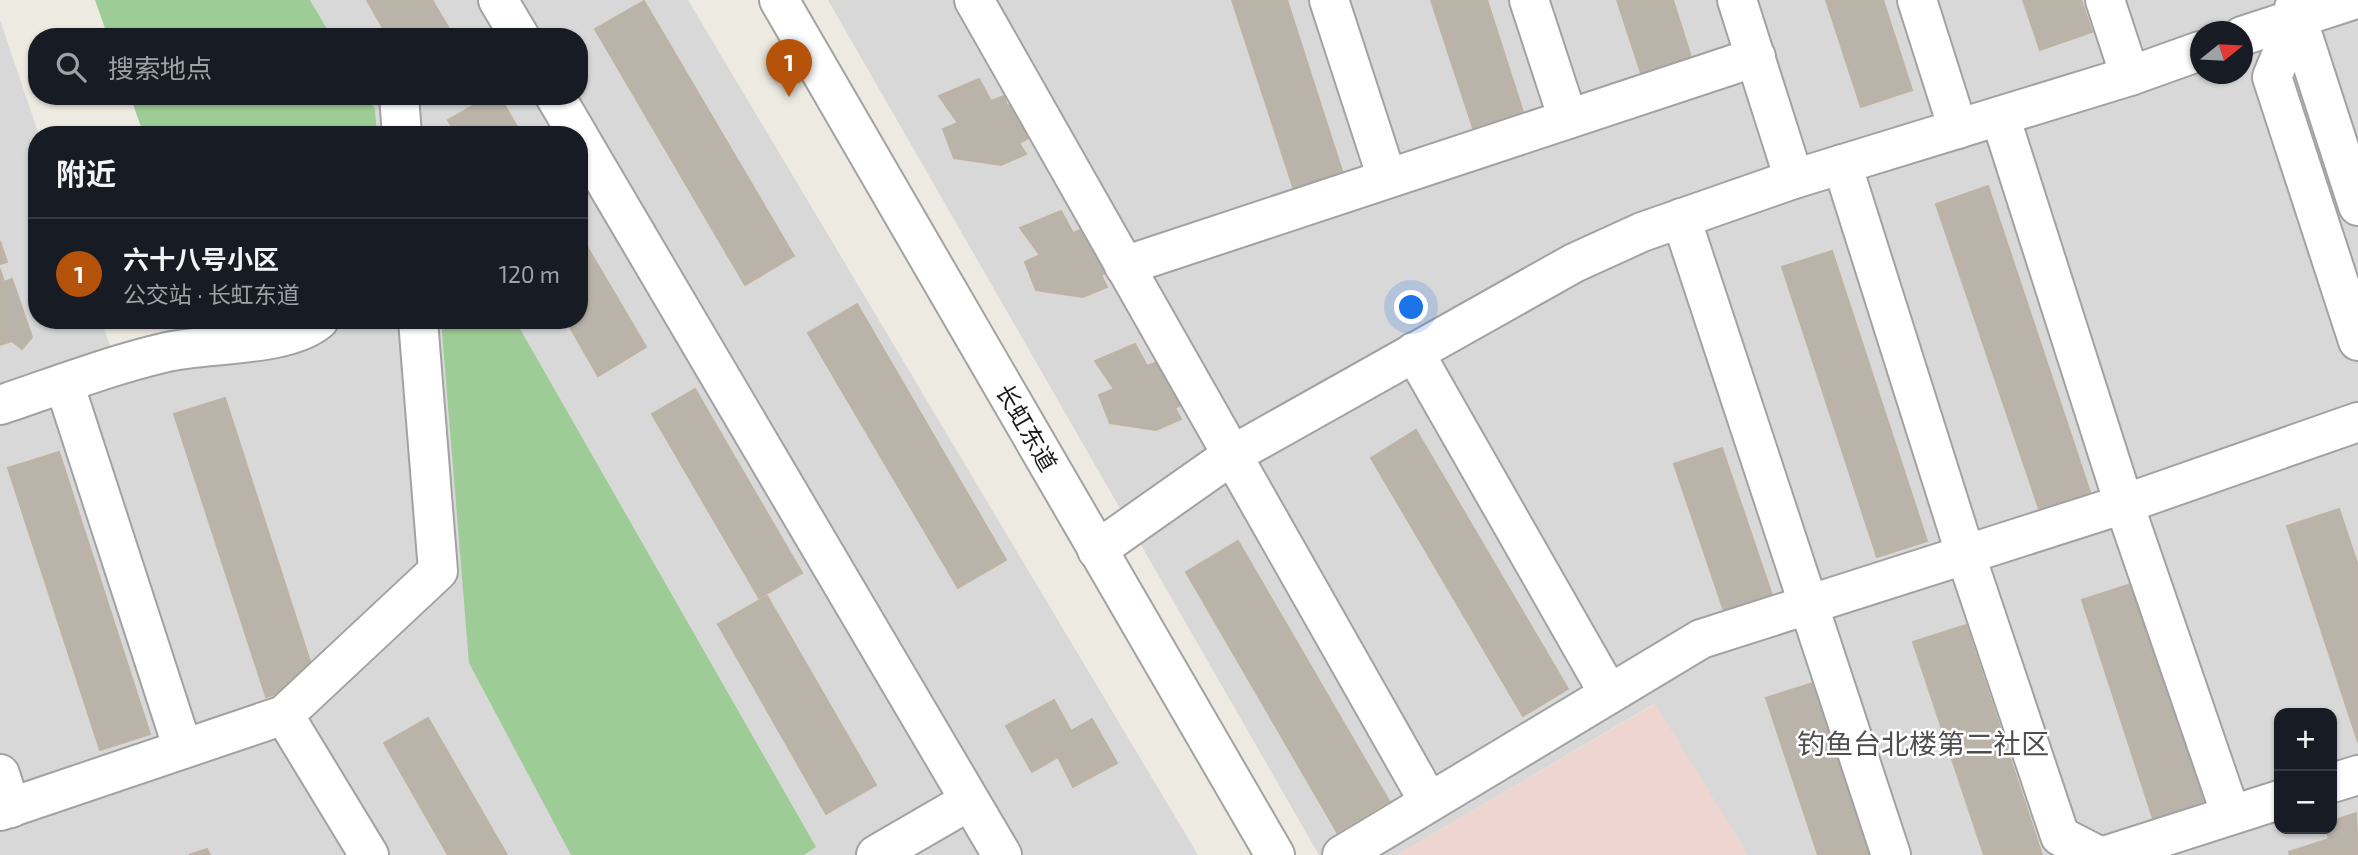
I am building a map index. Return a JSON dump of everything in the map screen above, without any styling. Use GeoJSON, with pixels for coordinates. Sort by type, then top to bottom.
{"type":"FeatureCollection","features":[{"type":"Feature","properties":{"kind":"street","name":"长虹东道"},"geometry":{"type":"LineString","coordinates":[[779,0],[1275,855]]}},
{"type":"Feature","properties":{"kind":"street"},"geometry":{"type":"LineString","coordinates":[[974,0],[1429,802]]}},
{"type":"Feature","properties":{"kind":"street"},"geometry":{"type":"LineString","coordinates":[[1329,0],[1387,178]]}},
{"type":"Feature","properties":{"kind":"street"},"geometry":{"type":"LineString","coordinates":[[1529,0],[1568,119]]}},
{"type":"Feature","properties":{"kind":"street"},"geometry":{"type":"LineString","coordinates":[[1737,0],[1794,179]]}},
{"type":"Feature","properties":{"kind":"street"},"geometry":{"type":"LineString","coordinates":[[1917,0],[1958,129]]}},
{"type":"Feature","properties":{"kind":"street"},"geometry":{"type":"LineString","coordinates":[[2105,0],[2130,76]]}},
{"type":"Feature","properties":{"kind":"street"},"geometry":{"type":"LineString","coordinates":[[2253,30],[2294,8],[2353,0]]}},
{"type":"Feature","properties":{"kind":"street"},"geometry":{"type":"LineString","coordinates":[[2294,8],[2358,206]]}},
{"type":"Feature","properties":{"kind":"street"},"geometry":{"type":"LineString","coordinates":[[2294,8],[2272,77],[2358,341]]}},
{"type":"Feature","properties":{"kind":"street"},"geometry":{"type":"LineString","coordinates":[[1097,550],[1232,455],[1574,263],[1642,232],[1794,179],[2130,76],[2190,55]]}},
{"type":"Feature","properties":{"kind":"street"},"geometry":{"type":"LineString","coordinates":[[1124,266],[1756,57]]}},
{"type":"Feature","properties":{"kind":"street"},"geometry":{"type":"LineString","coordinates":[[400,105],[401,126]]}},
{"type":"Feature","properties":{"kind":"street"},"geometry":{"type":"LineString","coordinates":[[560,105],[572,126]]}},
{"type":"Feature","properties":{"kind":"street"},"geometry":{"type":"LineString","coordinates":[[2000,116],[2124,504],[2231,815]]}},
{"type":"Feature","properties":{"kind":"street"},"geometry":{"type":"LineString","coordinates":[[588,153],[1002,855]]}},
{"type":"Feature","properties":{"kind":"street"},"geometry":{"type":"LineString","coordinates":[[1842,164],[1966,556],[2060,836],[2097,855]]}},
{"type":"Feature","properties":{"kind":"street"},"geometry":{"type":"LineString","coordinates":[[1681,218],[1807,607],[1891,855]]}},
{"type":"Feature","properties":{"kind":"street"},"geometry":{"type":"LineString","coordinates":[[0,405],[165,352],[250,342],[308,329]]}},
{"type":"Feature","properties":{"kind":"street"},"geometry":{"type":"LineString","coordinates":[[4,797],[183,749],[284,715],[439,571],[419,329]]}},
{"type":"Feature","properties":{"kind":"street"},"geometry":{"type":"LineString","coordinates":[[1414,352],[1609,694]]}},
{"type":"Feature","properties":{"kind":"street"},"geometry":{"type":"LineString","coordinates":[[64,383],[183,749]]}},
{"type":"Feature","properties":{"kind":"street"},"geometry":{"type":"LineString","coordinates":[[1342,855],[1702,639],[2124,504],[2358,422]]}},
{"type":"Feature","properties":{"kind":"street"},"geometry":{"type":"LineString","coordinates":[[284,715],[369,855]]}},
{"type":"Feature","properties":{"kind":"street"},"geometry":{"type":"LineString","coordinates":[[2337,781],[2358,775]]}},
{"type":"Feature","properties":{"kind":"street"},"geometry":{"type":"LineString","coordinates":[[876,855],[969,801]]}},
{"type":"Feature","properties":{"kind":"street"},"geometry":{"type":"LineString","coordinates":[[2107,855],[2274,802]]}},
{"type":"Feature","properties":{"kind":"shaded area"},"geometry":{"type":"Polygon","coordinates":[[[310,0],[688,0],[1198,855],[0,855],[0,20],[36,126],[28,126],[28,329],[104,329],[114,357],[200,329],[588,329],[588,126],[376,126],[373,105],[588,105],[588,28],[327,28],[310,0]]]}},
{"type":"Feature","properties":{"kind":"shaded area"},"geometry":{"type":"Polygon","coordinates":[[[828,0],[2358,0],[2358,855],[1748,855],[1654,704],[1397,855],[1319,855],[828,0]]]}},
{"type":"Feature","properties":{"kind":"shaded area"},"geometry":{"type":"Polygon","coordinates":[[[1655,704],[1748,855],[1397,855],[1655,704]]]}},
{"type":"Feature","properties":{"kind":"green space"},"geometry":{"type":"Polygon","coordinates":[[[95,0],[310,0],[327,28],[105,28],[95,0]]]}},
{"type":"Feature","properties":{"kind":"green space"},"geometry":{"type":"Polygon","coordinates":[[[133,105],[373,105],[376,126],[141,126],[133,105]]]}},
{"type":"Feature","properties":{"kind":"green space"},"geometry":{"type":"Polygon","coordinates":[[[442,329],[520,329],[816,847],[804,855],[571,855],[469,663],[442,329]]]}},
{"type":"Feature","properties":{"kind":"building"},"geometry":{"type":"Polygon","coordinates":[[[367,0],[432,0],[448,27],[446,28],[383,28],[367,0]]]}},
{"type":"Feature","properties":{"kind":"building"},"geometry":{"type":"Polygon","coordinates":[[[1232,0],[1287,0],[1343,174],[1294,190],[1232,0]]]}},
{"type":"Feature","properties":{"kind":"building"},"geometry":{"type":"Polygon","coordinates":[[[1431,0],[1487,0],[1524,115],[1474,131],[1431,0]]]}},
{"type":"Feature","properties":{"kind":"building"},"geometry":{"type":"Polygon","coordinates":[[[1617,0],[1673,0],[1691,57],[1641,73],[1617,0]]]}},
{"type":"Feature","properties":{"kind":"building"},"geometry":{"type":"Polygon","coordinates":[[[1826,0],[1883,0],[1912,90],[1861,107],[1826,0]]]}},
{"type":"Feature","properties":{"kind":"building"},"geometry":{"type":"Polygon","coordinates":[[[2023,0],[2081,0],[2092,32],[2040,50],[2023,0]]]}},
{"type":"Feature","properties":{"kind":"building"},"geometry":{"type":"Polygon","coordinates":[[[644,1],[794,256],[745,285],[595,29],[644,1]]]}},
{"type":"Feature","properties":{"kind":"building"},"geometry":{"type":"Polygon","coordinates":[[[979,79],[991,101],[1004,96],[1007,106],[1016,103],[1034,135],[1019,143],[1026,154],[1001,165],[954,158],[943,129],[958,123],[939,96],[979,79]]]}},
{"type":"Feature","properties":{"kind":"building"},"geometry":{"type":"Polygon","coordinates":[[[474,105],[504,105],[517,126],[452,126],[448,120],[474,105]]]}},
{"type":"Feature","properties":{"kind":"building"},"geometry":{"type":"Polygon","coordinates":[[[1988,186],[2090,492],[2039,509],[1936,204],[1988,186]]]}},
{"type":"Feature","properties":{"kind":"building"},"geometry":{"type":"Polygon","coordinates":[[[1061,211],[1073,233],[1085,228],[1116,267],[1101,275],[1107,287],[1083,297],[1036,290],[1025,262],[1040,255],[1020,228],[1061,211]]]}},
{"type":"Feature","properties":{"kind":"building"},"geometry":{"type":"Polygon","coordinates":[[[0,241],[7,262],[0,264],[0,241]]]}},
{"type":"Feature","properties":{"kind":"building"},"geometry":{"type":"Polygon","coordinates":[[[588,248],[646,347],[598,376],[571,329],[588,329],[588,248]]]}},
{"type":"Feature","properties":{"kind":"building"},"geometry":{"type":"Polygon","coordinates":[[[1832,251],[1927,541],[1877,557],[1782,267],[1832,251]]]}},
{"type":"Feature","properties":{"kind":"building"},"geometry":{"type":"Polygon","coordinates":[[[0,269],[4,282],[12,279],[32,337],[22,349],[12,341],[0,345],[0,269]]]}},
{"type":"Feature","properties":{"kind":"building"},"geometry":{"type":"Polygon","coordinates":[[[857,304],[1006,560],[958,588],[808,333],[857,304]]]}},
{"type":"Feature","properties":{"kind":"building"},"geometry":{"type":"Polygon","coordinates":[[[1135,344],[1147,366],[1160,361],[1190,400],[1175,408],[1181,419],[1156,430],[1110,423],[1099,395],[1114,389],[1095,361],[1135,344]]]}},
{"type":"Feature","properties":{"kind":"building"},"geometry":{"type":"Polygon","coordinates":[[[695,389],[802,573],[759,598],[652,414],[695,389]]]}},
{"type":"Feature","properties":{"kind":"building"},"geometry":{"type":"Polygon","coordinates":[[[225,398],[316,680],[266,697],[174,414],[225,398]]]}},
{"type":"Feature","properties":{"kind":"building"},"geometry":{"type":"Polygon","coordinates":[[[1416,430],[1568,689],[1523,716],[1371,458],[1416,430]]]}},
{"type":"Feature","properties":{"kind":"building"},"geometry":{"type":"Polygon","coordinates":[[[1722,448],[1772,595],[1724,611],[1674,464],[1722,448]]]}},
{"type":"Feature","properties":{"kind":"building"},"geometry":{"type":"Polygon","coordinates":[[[59,452],[150,734],[100,750],[8,468],[59,452]]]}},
{"type":"Feature","properties":{"kind":"building"},"geometry":{"type":"Polygon","coordinates":[[[2339,509],[2358,566],[2358,742],[2287,526],[2339,509]]]}},
{"type":"Feature","properties":{"kind":"building"},"geometry":{"type":"Polygon","coordinates":[[[1238,541],[1389,801],[1337,832],[1186,572],[1238,541]]]}},
{"type":"Feature","properties":{"kind":"building"},"geometry":{"type":"Polygon","coordinates":[[[2134,583],[2211,816],[2158,834],[2082,600],[2134,583]]]}},
{"type":"Feature","properties":{"kind":"building"},"geometry":{"type":"Polygon","coordinates":[[[767,596],[876,785],[826,814],[718,624],[767,596]]]}},
{"type":"Feature","properties":{"kind":"building"},"geometry":{"type":"Polygon","coordinates":[[[1966,625],[2042,855],[1984,855],[1913,642],[1966,625]]]}},
{"type":"Feature","properties":{"kind":"building"},"geometry":{"type":"Polygon","coordinates":[[[1819,681],[1876,855],[1818,855],[1766,698],[1819,681]]]}},
{"type":"Feature","properties":{"kind":"building"},"geometry":{"type":"Polygon","coordinates":[[[1054,700],[1071,731],[1092,719],[1117,763],[1073,787],[1058,757],[1032,772],[1006,726],[1054,700]]]}},
{"type":"Feature","properties":{"kind":"building"},"geometry":{"type":"Polygon","coordinates":[[[428,718],[507,855],[448,855],[384,743],[428,718]]]}},
{"type":"Feature","properties":{"kind":"building"},"geometry":{"type":"Polygon","coordinates":[[[2356,813],[2358,855],[2290,855],[2289,852],[2329,839],[2328,834],[2337,834],[2337,819],[2356,813]]]}},
{"type":"Feature","properties":{"kind":"building"},"geometry":{"type":"Polygon","coordinates":[[[207,849],[210,855],[189,855],[207,849]]]}},
{"type":"Feature","properties":{"kind":"place","name":"六十八号小区"},"geometry":{"type":"Point","coordinates":[789,97]}},
{"type":"Feature","properties":{"kind":"district","name":"钓鱼台北楼第二社区"},"geometry":{"type":"Point","coordinates":[1923,744]}}]}
